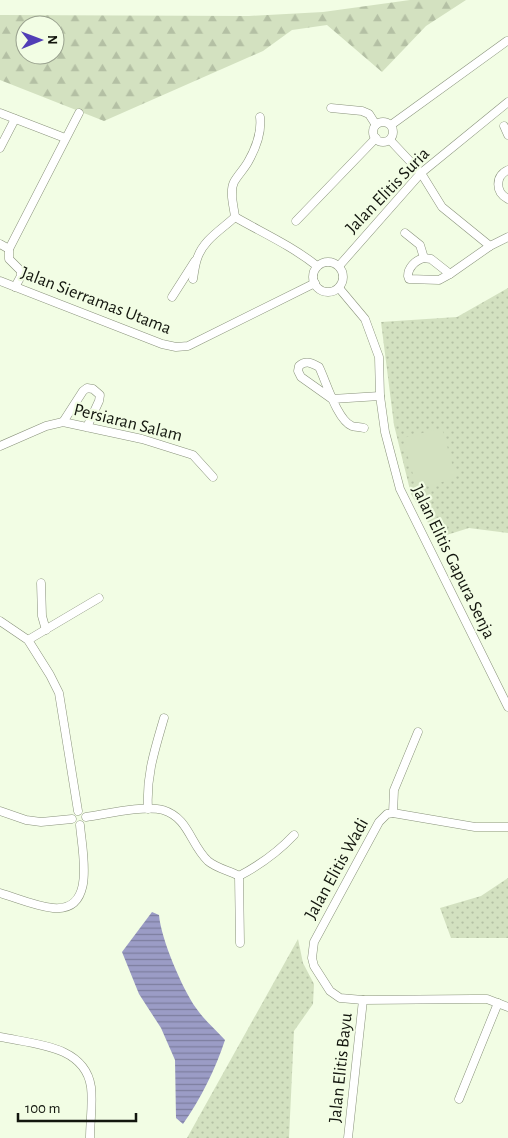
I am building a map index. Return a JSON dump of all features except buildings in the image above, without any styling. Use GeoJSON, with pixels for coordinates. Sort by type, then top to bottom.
{"type":"FeatureCollection","features":[{"type":"Feature","properties":{"kind":"street"},"geometry":{"type":"LineString","coordinates":[[391,125],[507,42]]}},
{"type":"Feature","properties":{"kind":"street","name":"Jalan Elitis Suria"},"geometry":{"type":"LineString","coordinates":[[339,266],[421,174],[508,102]]}},
{"type":"Feature","properties":{"kind":"street"},"geometry":{"type":"LineString","coordinates":[[331,108],[362,111],[369,114],[376,125]]}},
{"type":"Feature","properties":{"kind":"street"},"geometry":{"type":"LineString","coordinates":[[0,113],[65,138]]}},
{"type":"Feature","properties":{"kind":"street"},"geometry":{"type":"LineString","coordinates":[[15,287],[21,276],[21,271],[9,259],[9,249],[79,113]]}},
{"type":"Feature","properties":{"kind":"street"},"geometry":{"type":"LineString","coordinates":[[235,217],[232,187],[248,162],[260,136],[260,117]]}},
{"type":"Feature","properties":{"kind":"street"},"geometry":{"type":"LineString","coordinates":[[0,148],[15,119]]}},
{"type":"Feature","properties":{"kind":"street"},"geometry":{"type":"LineString","coordinates":[[382,122],[391,125],[393,134],[390,140],[384,142],[376,138],[373,133],[376,125],[382,122]]}},
{"type":"Feature","properties":{"kind":"street"},"geometry":{"type":"LineString","coordinates":[[504,126],[508,135]]}},
{"type":"Feature","properties":{"kind":"street"},"geometry":{"type":"LineString","coordinates":[[296,221],[376,138]]}},
{"type":"Feature","properties":{"kind":"street"},"geometry":{"type":"LineString","coordinates":[[390,140],[421,174],[442,208],[490,246]]}},
{"type":"Feature","properties":{"kind":"street"},"geometry":{"type":"LineString","coordinates":[[508,170],[501,174],[498,184],[500,193],[508,198]]}},
{"type":"Feature","properties":{"kind":"street"},"geometry":{"type":"LineString","coordinates":[[172,297],[211,237],[235,217]]}},
{"type":"Feature","properties":{"kind":"street"},"geometry":{"type":"LineString","coordinates":[[235,217],[268,237],[282,242],[317,266]]}},
{"type":"Feature","properties":{"kind":"street"},"geometry":{"type":"LineString","coordinates":[[405,233],[420,245],[424,258]]}},
{"type":"Feature","properties":{"kind":"street"},"geometry":{"type":"LineString","coordinates":[[450,274],[431,259],[424,258],[417,260],[409,270],[408,276],[409,279],[439,280],[450,274],[490,246],[508,237]]}},
{"type":"Feature","properties":{"kind":"street"},"geometry":{"type":"LineString","coordinates":[[0,244],[9,249]]}},
{"type":"Feature","properties":{"kind":"street"},"geometry":{"type":"LineString","coordinates":[[193,279],[197,258]]}},
{"type":"Feature","properties":{"kind":"street"},"geometry":{"type":"LineString","coordinates":[[326,262],[339,266],[343,274],[342,284],[330,292],[318,287],[315,284],[314,275],[317,266],[326,262]]}},
{"type":"Feature","properties":{"kind":"street","name":"Jalan Sierramas Utama"},"geometry":{"type":"LineString","coordinates":[[0,282],[162,344],[176,347],[188,346],[315,284]]}},
{"type":"Feature","properties":{"kind":"street","name":"Jalan Elitis Gapura Senja"},"geometry":{"type":"LineString","coordinates":[[338,288],[365,319],[379,357],[380,396],[384,432],[400,489],[508,708]]}},
{"type":"Feature","properties":{"kind":"street"},"geometry":{"type":"LineString","coordinates":[[364,428],[352,426],[348,423],[332,399],[319,367],[309,362],[299,366],[298,372],[301,377],[332,399],[380,396]]}},
{"type":"Feature","properties":{"kind":"street"},"geometry":{"type":"LineString","coordinates":[[64,422],[82,391],[87,388],[94,389],[100,395],[99,401],[87,427]]}},
{"type":"Feature","properties":{"kind":"street","name":"Persiaran Salam"},"geometry":{"type":"LineString","coordinates":[[0,446],[46,426],[64,422],[142,439],[193,455],[213,477]]}},
{"type":"Feature","properties":{"kind":"street"},"geometry":{"type":"LineString","coordinates":[[41,583],[42,616],[46,630]]}},
{"type":"Feature","properties":{"kind":"street"},"geometry":{"type":"LineString","coordinates":[[28,640],[99,598]]}},
{"type":"Feature","properties":{"kind":"street"},"geometry":{"type":"LineString","coordinates":[[0,621],[28,640],[50,674],[59,693],[78,812]]}},
{"type":"Feature","properties":{"kind":"street"},"geometry":{"type":"LineString","coordinates":[[148,809],[150,765],[164,718]]}},
{"type":"Feature","properties":{"kind":"street","name":"Jalan Elitis Wadi"},"geometry":{"type":"LineString","coordinates":[[418,732],[394,790],[393,812],[387,814],[379,822],[314,942],[312,950],[314,966],[330,991],[340,998],[363,1000],[487,999],[508,1007]]}},
{"type":"Feature","properties":{"kind":"street"},"geometry":{"type":"LineString","coordinates":[[72,819],[74,813],[78,812],[86,817],[148,809],[171,813],[187,827],[197,848],[209,862],[239,876]]}},
{"type":"Feature","properties":{"kind":"street"},"geometry":{"type":"LineString","coordinates":[[0,811],[26,820],[41,822],[72,819]]}},
{"type":"Feature","properties":{"kind":"street"},"geometry":{"type":"LineString","coordinates":[[393,812],[475,827],[508,827]]}},
{"type":"Feature","properties":{"kind":"street"},"geometry":{"type":"LineString","coordinates":[[80,825],[85,822],[86,817]]}},
{"type":"Feature","properties":{"kind":"street"},"geometry":{"type":"LineString","coordinates":[[72,819],[74,823],[80,825]]}},
{"type":"Feature","properties":{"kind":"street"},"geometry":{"type":"LineString","coordinates":[[0,893],[53,908],[64,907],[73,903],[82,890],[84,878],[80,825]]}},
{"type":"Feature","properties":{"kind":"street"},"geometry":{"type":"LineString","coordinates":[[239,876],[281,849],[294,835]]}},
{"type":"Feature","properties":{"kind":"street"},"geometry":{"type":"LineString","coordinates":[[239,876],[240,943]]}},
{"type":"Feature","properties":{"kind":"street","name":"Jalan Elitis Bayu"},"geometry":{"type":"LineString","coordinates":[[348,1138],[363,1000]]}},
{"type":"Feature","properties":{"kind":"street"},"geometry":{"type":"LineString","coordinates":[[459,1099],[498,1003]]}},
{"type":"Feature","properties":{"kind":"street"},"geometry":{"type":"LineString","coordinates":[[0,1038],[60,1050],[74,1058],[85,1068],[91,1089],[90,1138]]}},
{"type":"Feature","properties":{"kind":"green space"},"geometry":{"type":"Polygon","coordinates":[[[410,0],[466,0],[426,26],[382,72],[327,25],[292,30],[263,51],[104,121],[0,80],[0,15],[15,15],[15,65],[65,65],[65,15],[249,16],[323,12],[410,0]]]}},
{"type":"Feature","properties":{"kind":"green space"},"geometry":{"type":"Polygon","coordinates":[[[508,288],[508,533],[469,528],[437,538],[411,494],[394,425],[381,322],[457,317],[508,288]]]}},
{"type":"Feature","properties":{"kind":"green space"},"geometry":{"type":"Polygon","coordinates":[[[442,428],[456,478],[417,489],[403,438],[442,428]]]}},
{"type":"Feature","properties":{"kind":"green space"},"geometry":{"type":"Polygon","coordinates":[[[508,878],[508,938],[451,938],[440,908],[481,896],[508,878]]]}},
{"type":"Feature","properties":{"kind":"green space"},"geometry":{"type":"Polygon","coordinates":[[[298,939],[303,963],[314,984],[313,1004],[294,1031],[289,1138],[187,1138],[298,939]]]}},
{"type":"Feature","properties":{"kind":"water"},"geometry":{"type":"Polygon","coordinates":[[[152,912],[159,915],[168,950],[190,999],[203,1017],[225,1040],[207,1084],[183,1124],[176,1118],[175,1060],[161,1028],[139,994],[122,952],[152,912]]]}}]}
